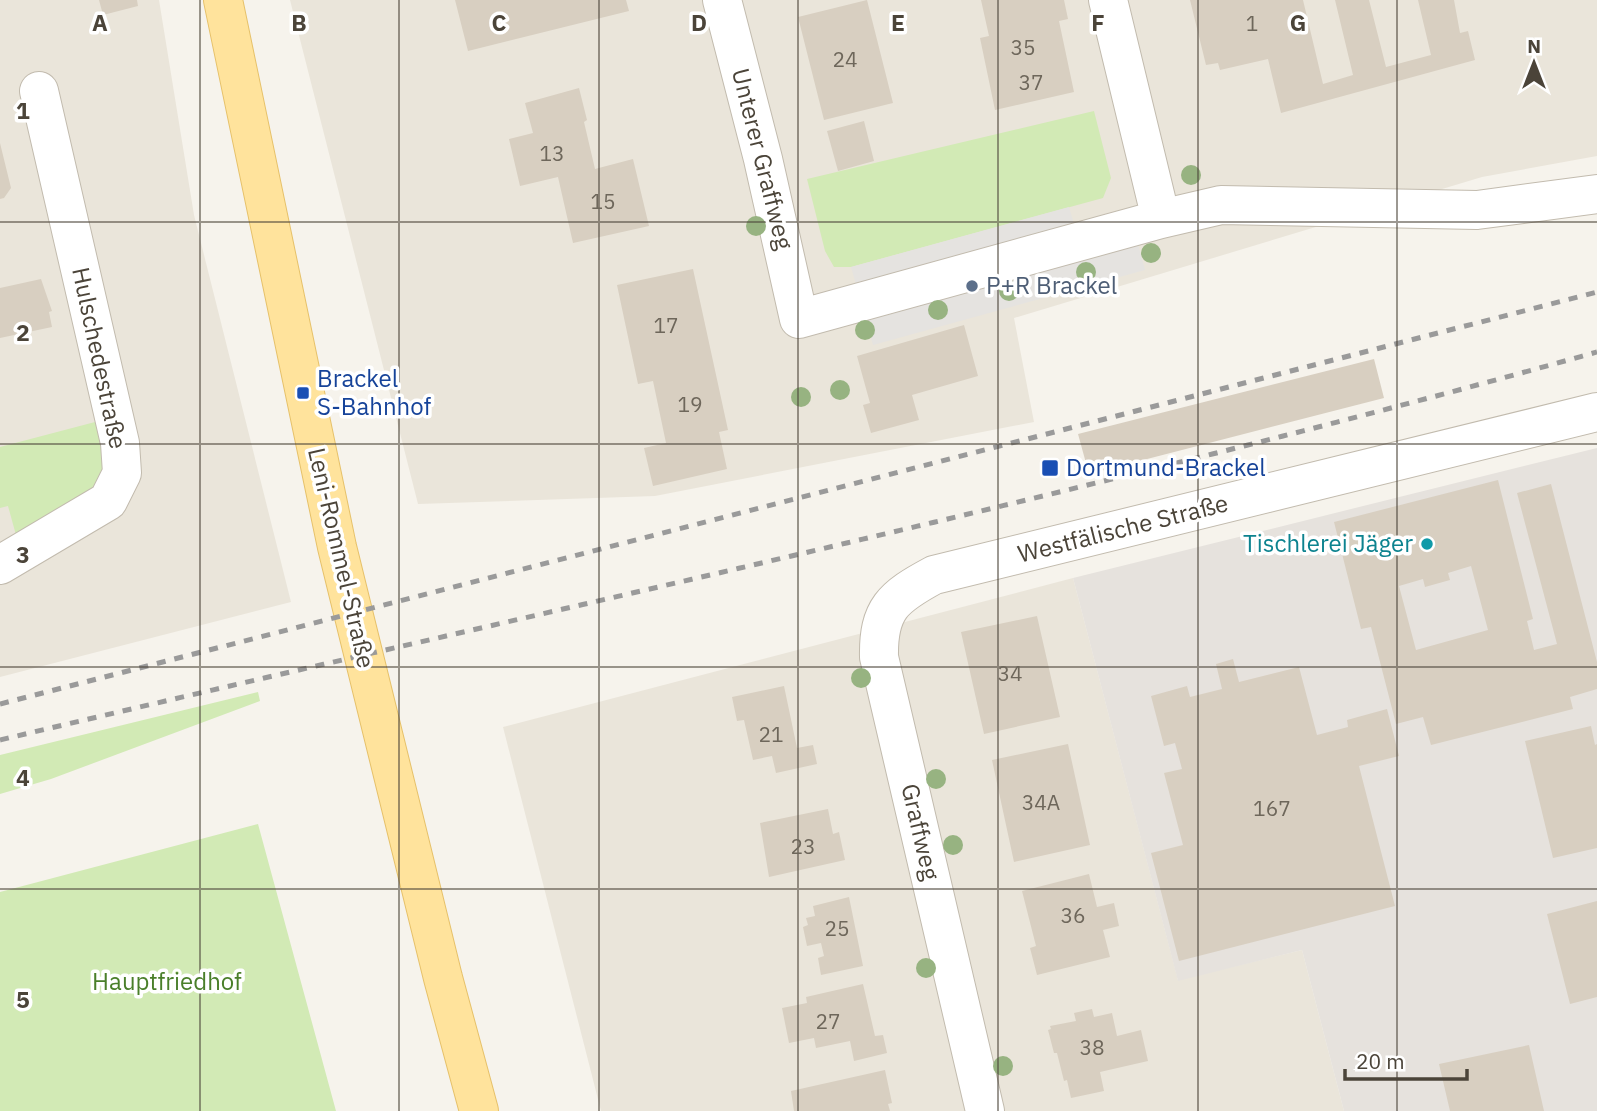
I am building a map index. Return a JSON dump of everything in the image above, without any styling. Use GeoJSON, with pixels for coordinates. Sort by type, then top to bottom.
{"type":"FeatureCollection","features":[{"type":"Feature","properties":{"kind":"main road","name":"Leni-Rommel-Straße"},"geometry":{"type":"LineString","coordinates":[[223,0],[263,185],[303,393],[345,581],[443,978],[479,1111]]}},
{"type":"Feature","properties":{"kind":"street","name":"Unterer Graffweg"},"geometry":{"type":"LineString","coordinates":[[722,0],[763,159],[799,319],[1161,219]]}},
{"type":"Feature","properties":{"kind":"street"},"geometry":{"type":"LineString","coordinates":[[1108,0],[1161,219],[1221,205],[1477,210],[1597,194]]}},
{"type":"Feature","properties":{"kind":"street","name":"Hulschedestraße"},"geometry":{"type":"LineString","coordinates":[[0,565],[108,501],[122,473],[120,443],[39,91]]}},
{"type":"Feature","properties":{"kind":"street","name":"Westfälische Straße"},"geometry":{"type":"LineString","coordinates":[[934,575],[1597,412]]}},
{"type":"Feature","properties":{"kind":"street","name":"Graffweg"},"geometry":{"type":"LineString","coordinates":[[934,575],[906,590],[887,610],[878,634],[879,657],[985,1111]]}},
{"type":"Feature","properties":{"kind":"shaded area"},"geometry":{"type":"Polygon","coordinates":[[[0,0],[159,0],[194,215],[291,602],[0,677],[0,0]]]}},
{"type":"Feature","properties":{"kind":"shaded area"},"geometry":{"type":"Polygon","coordinates":[[[290,0],[1597,0],[1597,156],[1482,177],[1014,318],[1034,422],[655,496],[418,504],[290,0]]]}},
{"type":"Feature","properties":{"kind":"shaded area","name":"P+R Brackel"},"geometry":{"type":"Polygon","coordinates":[[[1069,207],[1084,258],[1138,244],[1145,270],[873,345],[851,267],[1069,207]]]}},
{"type":"Feature","properties":{"kind":"shaded area"},"geometry":{"type":"Polygon","coordinates":[[[1597,448],[1597,1111],[1344,1111],[1302,950],[1178,981],[1073,578],[1597,448]]]}},
{"type":"Feature","properties":{"kind":"shaded area"},"geometry":{"type":"Polygon","coordinates":[[[1073,578],[1178,980],[1302,950],[1344,1111],[601,1111],[503,727],[1073,578]]]}},
{"type":"Feature","properties":{"kind":"green space"},"geometry":{"type":"Polygon","coordinates":[[[1094,111],[1111,178],[1103,198],[851,267],[834,267],[825,251],[807,179],[1094,111]]]}},
{"type":"Feature","properties":{"kind":"green space"},"geometry":{"type":"Polygon","coordinates":[[[95,422],[109,468],[101,486],[16,535],[8,506],[0,508],[0,447],[95,422]]]}},
{"type":"Feature","properties":{"kind":"green space"},"geometry":{"type":"Polygon","coordinates":[[[258,692],[260,701],[51,779],[0,794],[0,755],[258,692]]]}},
{"type":"Feature","properties":{"kind":"green space","name":"Hauptfriedhof"},"geometry":{"type":"Polygon","coordinates":[[[258,824],[336,1111],[0,1111],[0,892],[258,824]]]}},
{"type":"Feature","properties":{"kind":"building"},"geometry":{"type":"Polygon","coordinates":[[[99,0],[137,0],[138,6],[103,15],[99,0]]]}},
{"type":"Feature","properties":{"kind":"building"},"geometry":{"type":"Polygon","coordinates":[[[455,0],[626,0],[629,11],[468,51],[455,0]]]}},
{"type":"Feature","properties":{"kind":"building"},"geometry":{"type":"Polygon","coordinates":[[[867,0],[893,103],[824,120],[798,17],[867,0]]]}},
{"type":"Feature","properties":{"kind":"building"},"geometry":{"type":"Polygon","coordinates":[[[981,0],[1064,0],[1068,19],[1059,21],[1074,92],[995,110],[980,38],[989,36],[981,0]]]}},
{"type":"Feature","properties":{"kind":"building"},"geometry":{"type":"Polygon","coordinates":[[[1190,0],[1303,0],[1323,84],[1353,75],[1335,0],[1369,0],[1386,67],[1431,55],[1418,0],[1454,0],[1460,33],[1468,31],[1475,60],[1281,113],[1268,59],[1220,70],[1218,63],[1206,65],[1190,0]]]}},
{"type":"Feature","properties":{"kind":"building"},"geometry":{"type":"Polygon","coordinates":[[[579,88],[595,169],[633,159],[649,226],[573,243],[558,177],[520,186],[509,139],[533,133],[525,103],[579,88]]]}},
{"type":"Feature","properties":{"kind":"building"},"geometry":{"type":"Polygon","coordinates":[[[864,121],[874,161],[838,171],[827,131],[864,121]]]}},
{"type":"Feature","properties":{"kind":"building"},"geometry":{"type":"Polygon","coordinates":[[[0,143],[11,188],[4,198],[0,199],[0,143]]]}},
{"type":"Feature","properties":{"kind":"building"},"geometry":{"type":"Polygon","coordinates":[[[693,269],[728,430],[719,432],[727,469],[653,486],[644,448],[666,443],[653,381],[638,384],[617,285],[693,269]]]}},
{"type":"Feature","properties":{"kind":"building"},"geometry":{"type":"Polygon","coordinates":[[[41,279],[52,311],[49,312],[52,327],[0,338],[0,288],[41,279]]]}},
{"type":"Feature","properties":{"kind":"building"},"geometry":{"type":"Polygon","coordinates":[[[964,325],[978,376],[912,395],[919,420],[871,433],[863,405],[870,403],[857,356],[964,325]]]}},
{"type":"Feature","properties":{"kind":"building"},"geometry":{"type":"Polygon","coordinates":[[[1374,359],[1384,398],[1089,474],[1078,434],[1374,359]]]}},
{"type":"Feature","properties":{"kind":"building"},"geometry":{"type":"Polygon","coordinates":[[[1498,480],[1533,619],[1527,621],[1534,650],[1557,644],[1517,493],[1551,484],[1597,662],[1597,689],[1570,697],[1573,709],[1431,745],[1423,717],[1396,724],[1371,627],[1361,629],[1334,522],[1498,480]],[[1471,566],[1448,573],[1450,580],[1425,587],[1423,579],[1399,586],[1416,650],[1488,630],[1471,566]]]}},
{"type":"Feature","properties":{"kind":"building"},"geometry":{"type":"Polygon","coordinates":[[[1037,616],[1060,717],[984,734],[961,632],[1037,616]]]}},
{"type":"Feature","properties":{"kind":"building"},"geometry":{"type":"Polygon","coordinates":[[[1233,659],[1239,682],[1299,667],[1317,735],[1348,727],[1347,720],[1387,709],[1399,756],[1359,766],[1395,906],[1179,961],[1151,853],[1183,845],[1164,773],[1182,769],[1175,743],[1164,746],[1151,696],[1187,686],[1190,697],[1222,689],[1216,664],[1233,659]]]}},
{"type":"Feature","properties":{"kind":"building"},"geometry":{"type":"Polygon","coordinates":[[[784,686],[797,748],[813,745],[817,764],[776,773],[772,756],[753,760],[744,720],[737,721],[732,697],[784,686]]]}},
{"type":"Feature","properties":{"kind":"building"},"geometry":{"type":"Polygon","coordinates":[[[1591,726],[1595,745],[1597,744],[1597,848],[1553,858],[1525,741],[1591,726]]]}},
{"type":"Feature","properties":{"kind":"building"},"geometry":{"type":"Polygon","coordinates":[[[1068,744],[1090,845],[1014,862],[992,760],[1068,744]]]}},
{"type":"Feature","properties":{"kind":"building"},"geometry":{"type":"Polygon","coordinates":[[[828,809],[833,834],[839,832],[845,860],[769,877],[760,823],[828,809]]]}},
{"type":"Feature","properties":{"kind":"building"},"geometry":{"type":"Polygon","coordinates":[[[1089,874],[1097,907],[1114,903],[1119,926],[1103,930],[1110,957],[1037,975],[1030,948],[1036,946],[1022,891],[1089,874]]]}},
{"type":"Feature","properties":{"kind":"building"},"geometry":{"type":"Polygon","coordinates":[[[849,897],[863,966],[821,975],[818,958],[824,956],[821,943],[807,946],[803,927],[808,925],[806,918],[815,916],[813,906],[849,897]]]}},
{"type":"Feature","properties":{"kind":"building"},"geometry":{"type":"Polygon","coordinates":[[[1597,901],[1597,997],[1570,1004],[1547,914],[1597,901]]]}},
{"type":"Feature","properties":{"kind":"building"},"geometry":{"type":"Polygon","coordinates":[[[863,984],[875,1036],[883,1035],[887,1053],[854,1061],[850,1041],[816,1048],[814,1038],[789,1043],[782,1008],[807,1003],[806,997],[863,984]]]}},
{"type":"Feature","properties":{"kind":"building"},"geometry":{"type":"Polygon","coordinates":[[[1092,1009],[1094,1017],[1112,1013],[1117,1036],[1141,1030],[1148,1061],[1100,1072],[1104,1091],[1071,1098],[1048,1030],[1051,1029],[1050,1026],[1076,1021],[1074,1013],[1092,1009]]]}},
{"type":"Feature","properties":{"kind":"building"},"geometry":{"type":"Polygon","coordinates":[[[1529,1045],[1544,1111],[1450,1111],[1439,1064],[1529,1045]]]}},
{"type":"Feature","properties":{"kind":"building"},"geometry":{"type":"Polygon","coordinates":[[[885,1070],[892,1103],[888,1104],[890,1111],[794,1111],[791,1091],[885,1070]]]}},
{"type":"Feature","properties":{"kind":"railway"},"geometry":{"type":"LineString","coordinates":[[0,704],[1597,292]]}},
{"type":"Feature","properties":{"kind":"railway"},"geometry":{"type":"LineString","coordinates":[[0,740],[1000,506],[1399,406],[1597,352]]}},
{"type":"Feature","properties":{"kind":"place","name":"P+R Brackel"},"geometry":{"type":"Point","coordinates":[972,286]}},
{"type":"Feature","properties":{"kind":"place","name":"Brackel S-Bahnhof"},"geometry":{"type":"Point","coordinates":[303,393]}},
{"type":"Feature","properties":{"kind":"place","name":"Dortmund-Brackel"},"geometry":{"type":"Point","coordinates":[1050,468]}},
{"type":"Feature","properties":{"kind":"place","name":"Tischlerei Jäger"},"geometry":{"type":"Point","coordinates":[1427,544]}}]}
